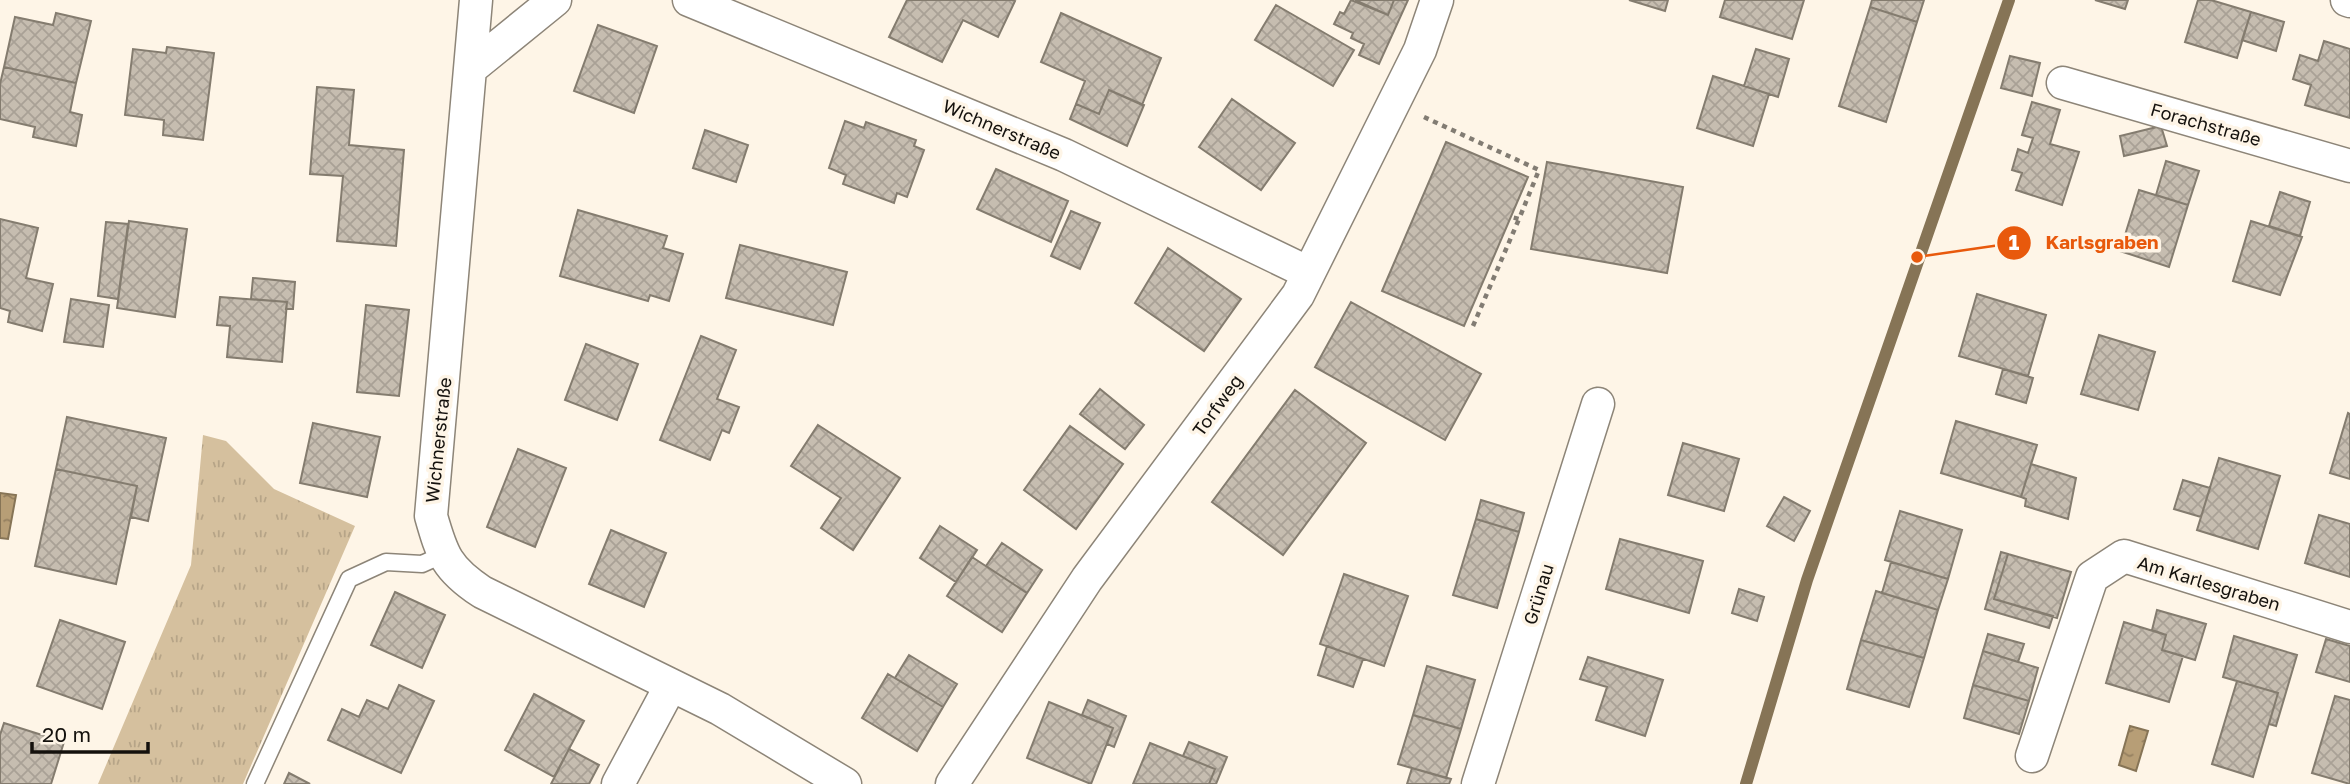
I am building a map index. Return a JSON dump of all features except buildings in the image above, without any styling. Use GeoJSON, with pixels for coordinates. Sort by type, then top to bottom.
{"type":"FeatureCollection","features":[{"type":"Feature","properties":{"kind":"street","name":"Wichnerstraße"},"geometry":{"type":"LineString","coordinates":[[476,0],[431,516],[442,555],[458,576],[482,592],[720,709],[845,784]]}},
{"type":"Feature","properties":{"kind":"street"},"geometry":{"type":"LineString","coordinates":[[470,69],[555,0]]}},
{"type":"Feature","properties":{"kind":"street","name":"Wichnerstraße"},"geometry":{"type":"LineString","coordinates":[[689,0],[1064,155],[1309,273]]}},
{"type":"Feature","properties":{"kind":"street","name":"Torfweg"},"geometry":{"type":"LineString","coordinates":[[952,784],[1087,579],[1298,295],[1420,50],[1437,0]]}},
{"type":"Feature","properties":{"kind":"street","name":"Forachstraße"},"geometry":{"type":"LineString","coordinates":[[2063,83],[2350,166]]}},
{"type":"Feature","properties":{"kind":"street","name":"Grünau"},"geometry":{"type":"LineString","coordinates":[[1478,784],[1598,404]]}},
{"type":"Feature","properties":{"kind":"street","name":"Am Karlesgraben"},"geometry":{"type":"LineString","coordinates":[[2032,756],[2092,578],[2124,556],[2350,627]]}},
{"type":"Feature","properties":{"kind":"street"},"geometry":{"type":"LineString","coordinates":[[618,784],[671,685]]}},
{"type":"Feature","properties":{"kind":"lane"},"geometry":{"type":"LineString","coordinates":[[255,784],[349,579],[386,562],[422,564],[442,555]]}},
{"type":"Feature","properties":{"kind":"path"},"geometry":{"type":"LineString","coordinates":[[1394,103],[1539,170],[1473,326]]}},
{"type":"Feature","properties":{"kind":"path"},"geometry":{"type":"LineString","coordinates":[[1511,217],[1519,219]]}},
{"type":"Feature","properties":{"kind":"green space"},"geometry":{"type":"Polygon","coordinates":[[[203,435],[226,441],[274,489],[355,526],[243,784],[98,784],[191,565],[203,435]]]}},
{"type":"Feature","properties":{"kind":"water"},"geometry":{"type":"Polygon","coordinates":[[[0,493],[16,495],[8,539],[0,538],[0,493]]]}},
{"type":"Feature","properties":{"kind":"water"},"geometry":{"type":"Polygon","coordinates":[[[2130,726],[2148,731],[2136,771],[2119,765],[2130,726]]]}},
{"type":"Feature","properties":{"kind":"waterway"},"geometry":{"type":"LineString","coordinates":[[1746,784],[1807,580],[2009,0]]}},
{"type":"Feature","properties":{"kind":"place","name":"Karlsgraben"},"geometry":{"type":"Point","coordinates":[1917,257]}}]}
